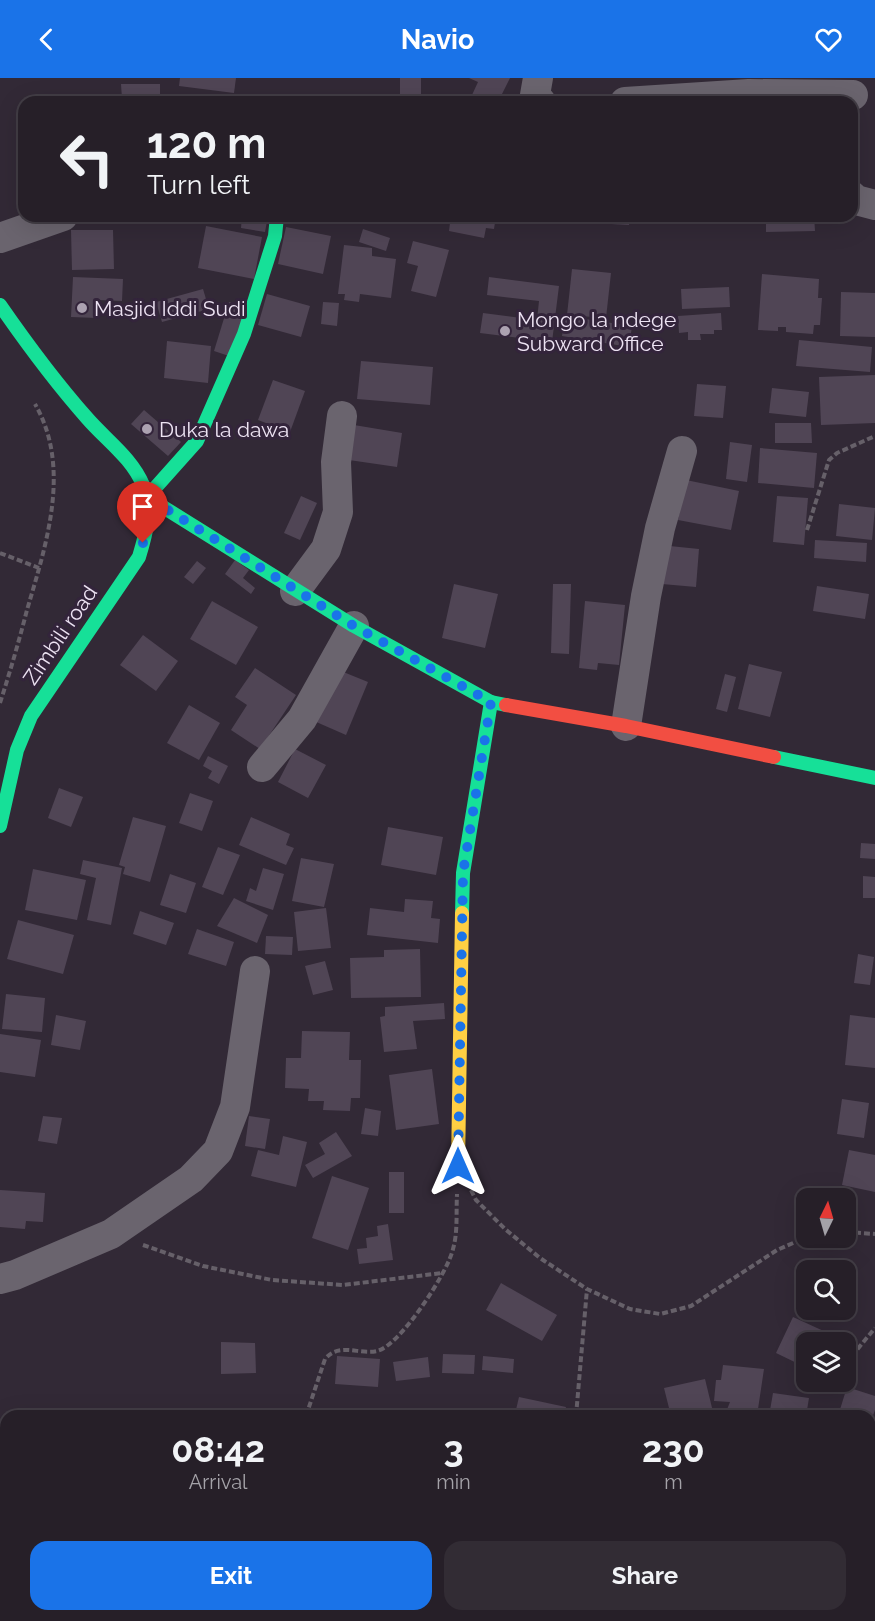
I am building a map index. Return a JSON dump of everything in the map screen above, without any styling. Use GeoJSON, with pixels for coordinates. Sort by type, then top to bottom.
{"type":"FeatureCollection","features":[{"type":"Feature","properties":{"kind":"street"},"geometry":{"type":"LineString","coordinates":[[536,96],[538,78]]}},
{"type":"Feature","properties":{"kind":"street"},"geometry":{"type":"LineString","coordinates":[[718,96],[853,93]]}},
{"type":"Feature","properties":{"kind":"street"},"geometry":{"type":"LineString","coordinates":[[858,201],[875,205]]}},
{"type":"Feature","properties":{"kind":"street"},"geometry":{"type":"LineString","coordinates":[[0,238],[46,222]]}},
{"type":"Feature","properties":{"kind":"street"},"geometry":{"type":"LineString","coordinates":[[276,222],[275,236],[244,334],[197,441],[147,497],[295,591],[491,702],[626,726],[875,778]]}},
{"type":"Feature","properties":{"kind":"street","name":"Zimbili road"},"geometry":{"type":"LineString","coordinates":[[0,305],[87,418],[138,475],[147,497],[147,529],[139,557],[31,716],[17,750],[0,826]]}},
{"type":"Feature","properties":{"kind":"street"},"geometry":{"type":"LineString","coordinates":[[295,591],[326,549],[338,512],[336,462],[342,416]]}},
{"type":"Feature","properties":{"kind":"street"},"geometry":{"type":"LineString","coordinates":[[626,726],[646,596],[660,528],[682,451]]}},
{"type":"Feature","properties":{"kind":"street"},"geometry":{"type":"LineString","coordinates":[[262,767],[302,719],[354,626]]}},
{"type":"Feature","properties":{"kind":"street"},"geometry":{"type":"LineString","coordinates":[[458,1166],[463,873],[491,702]]}},
{"type":"Feature","properties":{"kind":"street"},"geometry":{"type":"LineString","coordinates":[[0,1279],[15,1275],[111,1234],[191,1179],[218,1152],[235,1107],[255,971]]}},
{"type":"Feature","properties":{"kind":"path"},"geometry":{"type":"LineString","coordinates":[[0,703],[39,568],[52,511],[54,474],[50,442],[42,416],[31,397]]}},
{"type":"Feature","properties":{"kind":"path"},"geometry":{"type":"LineString","coordinates":[[807,531],[829,460],[837,453],[875,436]]}},
{"type":"Feature","properties":{"kind":"path"},"geometry":{"type":"LineString","coordinates":[[0,553],[39,568]]}},
{"type":"Feature","properties":{"kind":"path"},"geometry":{"type":"LineString","coordinates":[[308,1410],[325,1359],[330,1353],[337,1350],[376,1352],[390,1346],[418,1311],[442,1273],[451,1258],[454,1247],[458,1166]]}},
{"type":"Feature","properties":{"kind":"path"},"geometry":{"type":"LineString","coordinates":[[458,1166],[476,1200],[504,1229],[540,1258],[587,1289],[630,1309],[660,1314],[691,1306],[777,1250],[796,1242]]}},
{"type":"Feature","properties":{"kind":"path"},"geometry":{"type":"LineString","coordinates":[[856,1233],[875,1234]]}},
{"type":"Feature","properties":{"kind":"path"},"geometry":{"type":"LineString","coordinates":[[111,1234],[203,1266],[272,1280],[343,1286],[442,1273]]}},
{"type":"Feature","properties":{"kind":"path"},"geometry":{"type":"LineString","coordinates":[[577,1410],[587,1289]]}},
{"type":"Feature","properties":{"kind":"path"},"geometry":{"type":"LineString","coordinates":[[856,1351],[875,1328]]}},
{"type":"Feature","properties":{"kind":"building"},"geometry":{"type":"Polygon","coordinates":[[[180,78],[236,78],[234,93],[179,86],[180,78]]]}},
{"type":"Feature","properties":{"kind":"building"},"geometry":{"type":"Polygon","coordinates":[[[400,78],[421,78],[421,94],[400,94],[400,78]]]}},
{"type":"Feature","properties":{"kind":"building"},"geometry":{"type":"Polygon","coordinates":[[[469,78],[510,78],[501,96],[472,95],[478,82],[469,78]]]}},
{"type":"Feature","properties":{"kind":"building"},"geometry":{"type":"Polygon","coordinates":[[[121,84],[160,84],[160,96],[122,96],[121,84]]]}},
{"type":"Feature","properties":{"kind":"building"},"geometry":{"type":"Polygon","coordinates":[[[242,222],[267,222],[265,232],[241,228],[242,222]]]}},
{"type":"Feature","properties":{"kind":"building"},"geometry":{"type":"Polygon","coordinates":[[[439,222],[495,222],[494,229],[486,228],[484,238],[449,231],[450,223],[439,222]]]}},
{"type":"Feature","properties":{"kind":"building"},"geometry":{"type":"Polygon","coordinates":[[[593,222],[629,222],[629,225],[593,222]]]}},
{"type":"Feature","properties":{"kind":"building"},"geometry":{"type":"Polygon","coordinates":[[[766,222],[814,222],[815,231],[766,232],[766,222]]]}},
{"type":"Feature","properties":{"kind":"building"},"geometry":{"type":"Polygon","coordinates":[[[206,226],[262,237],[254,279],[198,268],[206,226]]]}},
{"type":"Feature","properties":{"kind":"building"},"geometry":{"type":"Polygon","coordinates":[[[286,227],[331,236],[323,274],[278,264],[286,227]]]}},
{"type":"Feature","properties":{"kind":"building"},"geometry":{"type":"Polygon","coordinates":[[[363,229],[390,238],[386,251],[359,242],[363,229]]]}},
{"type":"Feature","properties":{"kind":"building"},"geometry":{"type":"Polygon","coordinates":[[[71,230],[113,230],[114,269],[72,270],[71,230]]]}},
{"type":"Feature","properties":{"kind":"building"},"geometry":{"type":"Polygon","coordinates":[[[413,241],[449,250],[436,297],[411,291],[418,266],[407,263],[413,241]]]}},
{"type":"Feature","properties":{"kind":"building"},"geometry":{"type":"Polygon","coordinates":[[[344,245],[372,248],[372,256],[396,259],[391,298],[360,294],[359,302],[344,300],[345,294],[338,294],[344,245]]]}},
{"type":"Feature","properties":{"kind":"building"},"geometry":{"type":"Polygon","coordinates":[[[572,269],[611,273],[606,318],[567,315],[572,269]]]}},
{"type":"Feature","properties":{"kind":"building"},"geometry":{"type":"Polygon","coordinates":[[[762,274],[819,279],[818,298],[822,298],[820,325],[814,325],[813,334],[786,332],[786,327],[778,327],[778,331],[758,330],[762,274]]]}},
{"type":"Feature","properties":{"kind":"building"},"geometry":{"type":"Polygon","coordinates":[[[73,277],[123,279],[122,301],[98,300],[97,318],[71,317],[73,277]]]}},
{"type":"Feature","properties":{"kind":"building"},"geometry":{"type":"Polygon","coordinates":[[[489,277],[559,286],[552,342],[480,333],[483,313],[537,320],[539,301],[487,295],[489,277]]]}},
{"type":"Feature","properties":{"kind":"building"},"geometry":{"type":"Polygon","coordinates":[[[729,287],[730,307],[682,309],[681,289],[729,287]]]}},
{"type":"Feature","properties":{"kind":"building"},"geometry":{"type":"Polygon","coordinates":[[[203,289],[209,309],[162,322],[156,302],[203,289]]]}},
{"type":"Feature","properties":{"kind":"building"},"geometry":{"type":"Polygon","coordinates":[[[841,292],[875,293],[875,337],[840,336],[841,292]]]}},
{"type":"Feature","properties":{"kind":"building"},"geometry":{"type":"Polygon","coordinates":[[[267,294],[310,306],[301,337],[258,325],[267,294]]]}},
{"type":"Feature","properties":{"kind":"building"},"geometry":{"type":"Polygon","coordinates":[[[229,302],[247,308],[232,357],[214,351],[229,302]]]}},
{"type":"Feature","properties":{"kind":"building"},"geometry":{"type":"Polygon","coordinates":[[[323,302],[339,303],[337,326],[321,324],[323,302]]]}},
{"type":"Feature","properties":{"kind":"building"},"geometry":{"type":"Polygon","coordinates":[[[721,313],[722,330],[714,330],[714,334],[700,334],[701,340],[688,340],[688,332],[679,333],[678,316],[721,313]]]}},
{"type":"Feature","properties":{"kind":"building"},"geometry":{"type":"Polygon","coordinates":[[[565,316],[632,326],[629,347],[562,336],[565,316]]]}},
{"type":"Feature","properties":{"kind":"building"},"geometry":{"type":"Polygon","coordinates":[[[799,340],[872,347],[870,372],[796,366],[799,340]]]}},
{"type":"Feature","properties":{"kind":"building"},"geometry":{"type":"Polygon","coordinates":[[[167,341],[211,346],[208,383],[164,378],[167,341]]]}},
{"type":"Feature","properties":{"kind":"building"},"geometry":{"type":"Polygon","coordinates":[[[361,361],[433,367],[430,405],[357,399],[361,361]]]}},
{"type":"Feature","properties":{"kind":"building"},"geometry":{"type":"Polygon","coordinates":[[[875,375],[875,423],[821,425],[819,377],[875,375]]]}},
{"type":"Feature","properties":{"kind":"building"},"geometry":{"type":"Polygon","coordinates":[[[273,380],[305,391],[290,432],[258,420],[273,380]]]}},
{"type":"Feature","properties":{"kind":"building"},"geometry":{"type":"Polygon","coordinates":[[[697,384],[726,386],[723,418],[694,416],[697,384]]]}},
{"type":"Feature","properties":{"kind":"building"},"geometry":{"type":"Polygon","coordinates":[[[772,388],[809,392],[806,417],[769,413],[772,388]]]}},
{"type":"Feature","properties":{"kind":"building"},"geometry":{"type":"Polygon","coordinates":[[[144,410],[181,442],[168,456],[131,424],[144,410]]]}},
{"type":"Feature","properties":{"kind":"building"},"geometry":{"type":"Polygon","coordinates":[[[775,423],[811,423],[812,443],[775,443],[775,423]]]}},
{"type":"Feature","properties":{"kind":"building"},"geometry":{"type":"Polygon","coordinates":[[[354,425],[402,433],[397,467],[349,460],[354,425]]]}},
{"type":"Feature","properties":{"kind":"building"},"geometry":{"type":"Polygon","coordinates":[[[730,442],[752,445],[747,482],[726,479],[730,442]]]}},
{"type":"Feature","properties":{"kind":"building"},"geometry":{"type":"Polygon","coordinates":[[[760,448],[817,453],[814,488],[758,483],[760,448]]]}},
{"type":"Feature","properties":{"kind":"building"},"geometry":{"type":"Polygon","coordinates":[[[686,480],[739,491],[731,530],[678,520],[686,480]]]}},
{"type":"Feature","properties":{"kind":"building"},"geometry":{"type":"Polygon","coordinates":[[[301,496],[317,503],[300,540],[284,533],[301,496]]]}},
{"type":"Feature","properties":{"kind":"building"},"geometry":{"type":"Polygon","coordinates":[[[777,496],[808,498],[804,545],[773,542],[777,496]]]}},
{"type":"Feature","properties":{"kind":"building"},"geometry":{"type":"Polygon","coordinates":[[[839,504],[875,508],[872,540],[836,536],[839,504]]]}},
{"type":"Feature","properties":{"kind":"building"},"geometry":{"type":"Polygon","coordinates":[[[815,540],[867,543],[866,562],[814,558],[815,540]]]}},
{"type":"Feature","properties":{"kind":"building"},"geometry":{"type":"Polygon","coordinates":[[[660,545],[699,549],[696,587],[662,584],[660,545]]]}},
{"type":"Feature","properties":{"kind":"building"},"geometry":{"type":"Polygon","coordinates":[[[235,560],[249,570],[243,578],[255,588],[251,594],[225,574],[235,560]]]}},
{"type":"Feature","properties":{"kind":"building"},"geometry":{"type":"Polygon","coordinates":[[[197,561],[206,568],[193,584],[184,577],[197,561]]]}},
{"type":"Feature","properties":{"kind":"building"},"geometry":{"type":"Polygon","coordinates":[[[454,584],[498,594],[485,648],[442,638],[454,584]]]}},
{"type":"Feature","properties":{"kind":"building"},"geometry":{"type":"Polygon","coordinates":[[[553,584],[571,584],[569,654],[551,653],[553,584]]]}},
{"type":"Feature","properties":{"kind":"building"},"geometry":{"type":"Polygon","coordinates":[[[817,586],[869,594],[865,619],[813,611],[817,586]]]}},
{"type":"Feature","properties":{"kind":"building"},"geometry":{"type":"Polygon","coordinates":[[[212,601],[258,627],[236,665],[190,639],[212,601]]]}},
{"type":"Feature","properties":{"kind":"building"},"geometry":{"type":"Polygon","coordinates":[[[585,601],[625,605],[619,665],[598,663],[597,670],[579,668],[585,601]]]}},
{"type":"Feature","properties":{"kind":"building"},"geometry":{"type":"Polygon","coordinates":[[[143,635],[178,661],[156,691],[120,665],[143,635]]]}},
{"type":"Feature","properties":{"kind":"building"},"geometry":{"type":"Polygon","coordinates":[[[749,664],[782,672],[770,717],[738,709],[749,664]]]}},
{"type":"Feature","properties":{"kind":"building"},"geometry":{"type":"Polygon","coordinates":[[[255,668],[296,695],[260,749],[231,730],[247,705],[235,697],[255,668]]]}},
{"type":"Feature","properties":{"kind":"building"},"geometry":{"type":"Polygon","coordinates":[[[336,669],[368,682],[346,735],[314,721],[336,669]]]}},
{"type":"Feature","properties":{"kind":"building"},"geometry":{"type":"Polygon","coordinates":[[[725,674],[736,677],[727,712],[716,709],[725,674]]]}},
{"type":"Feature","properties":{"kind":"building"},"geometry":{"type":"Polygon","coordinates":[[[189,705],[220,723],[199,760],[167,743],[189,705]]]}},
{"type":"Feature","properties":{"kind":"building"},"geometry":{"type":"Polygon","coordinates":[[[295,749],[326,765],[308,798],[278,782],[295,749]]]}},
{"type":"Feature","properties":{"kind":"building"},"geometry":{"type":"Polygon","coordinates":[[[208,756],[228,766],[219,784],[208,778],[212,771],[203,766],[208,756]]]}},
{"type":"Feature","properties":{"kind":"building"},"geometry":{"type":"Polygon","coordinates":[[[59,788],[83,797],[71,827],[48,818],[59,788]]]}},
{"type":"Feature","properties":{"kind":"building"},"geometry":{"type":"Polygon","coordinates":[[[190,793],[213,801],[202,831],[179,823],[190,793]]]}},
{"type":"Feature","properties":{"kind":"building"},"geometry":{"type":"Polygon","coordinates":[[[133,817],[166,826],[150,882],[123,874],[125,867],[119,865],[133,817]]]}},
{"type":"Feature","properties":{"kind":"building"},"geometry":{"type":"Polygon","coordinates":[[[251,817],[290,834],[286,845],[294,848],[286,865],[239,845],[251,817]]]}},
{"type":"Feature","properties":{"kind":"building"},"geometry":{"type":"Polygon","coordinates":[[[388,827],[443,837],[436,875],[381,865],[388,827]]]}},
{"type":"Feature","properties":{"kind":"building"},"geometry":{"type":"Polygon","coordinates":[[[861,843],[875,844],[875,859],[860,858],[861,843]]]}},
{"type":"Feature","properties":{"kind":"building"},"geometry":{"type":"Polygon","coordinates":[[[218,847],[240,855],[223,895],[202,887],[218,847]]]}},
{"type":"Feature","properties":{"kind":"building"},"geometry":{"type":"Polygon","coordinates":[[[301,858],[334,864],[324,907],[292,901],[301,858]]]}},
{"type":"Feature","properties":{"kind":"building"},"geometry":{"type":"Polygon","coordinates":[[[83,860],[122,868],[111,925],[87,920],[96,878],[80,874],[83,860]]]}},
{"type":"Feature","properties":{"kind":"building"},"geometry":{"type":"Polygon","coordinates":[[[263,868],[284,874],[273,910],[246,901],[250,888],[256,891],[263,868]]]}},
{"type":"Feature","properties":{"kind":"building"},"geometry":{"type":"Polygon","coordinates":[[[33,869],[86,880],[77,920],[25,910],[33,869]]]}},
{"type":"Feature","properties":{"kind":"building"},"geometry":{"type":"Polygon","coordinates":[[[170,874],[196,883],[186,913],[160,905],[170,874]]]}},
{"type":"Feature","properties":{"kind":"building"},"geometry":{"type":"Polygon","coordinates":[[[863,876],[875,877],[875,898],[863,898],[863,876]]]}},
{"type":"Feature","properties":{"kind":"building"},"geometry":{"type":"Polygon","coordinates":[[[234,898],[268,915],[257,943],[217,926],[234,898]]]}},
{"type":"Feature","properties":{"kind":"building"},"geometry":{"type":"Polygon","coordinates":[[[405,899],[433,901],[431,918],[440,919],[438,943],[367,935],[370,908],[404,912],[405,899]]]}},
{"type":"Feature","properties":{"kind":"building"},"geometry":{"type":"Polygon","coordinates":[[[326,908],[331,948],[298,951],[294,912],[326,908]]]}},
{"type":"Feature","properties":{"kind":"building"},"geometry":{"type":"Polygon","coordinates":[[[140,911],[174,923],[166,945],[133,934],[140,911]]]}},
{"type":"Feature","properties":{"kind":"building"},"geometry":{"type":"Polygon","coordinates":[[[18,920],[74,935],[63,974],[7,959],[18,920]]]}},
{"type":"Feature","properties":{"kind":"building"},"geometry":{"type":"Polygon","coordinates":[[[197,929],[234,942],[226,966],[188,954],[197,929]]]}},
{"type":"Feature","properties":{"kind":"building"},"geometry":{"type":"Polygon","coordinates":[[[266,936],[293,937],[292,955],[265,954],[266,936]]]}},
{"type":"Feature","properties":{"kind":"building"},"geometry":{"type":"Polygon","coordinates":[[[420,949],[421,997],[351,998],[350,958],[384,957],[384,950],[420,949]]]}},
{"type":"Feature","properties":{"kind":"building"},"geometry":{"type":"Polygon","coordinates":[[[858,954],[874,957],[870,985],[854,983],[858,954]]]}},
{"type":"Feature","properties":{"kind":"building"},"geometry":{"type":"Polygon","coordinates":[[[325,961],[333,990],[313,995],[305,966],[325,961]]]}},
{"type":"Feature","properties":{"kind":"building"},"geometry":{"type":"Polygon","coordinates":[[[6,994],[45,998],[42,1032],[2,1029],[6,994]]]}},
{"type":"Feature","properties":{"kind":"building"},"geometry":{"type":"Polygon","coordinates":[[[444,1003],[445,1019],[413,1021],[417,1049],[384,1052],[380,1017],[385,1016],[385,1007],[444,1003]]]}},
{"type":"Feature","properties":{"kind":"building"},"geometry":{"type":"Polygon","coordinates":[[[56,1015],[86,1021],[80,1050],[51,1045],[56,1015]]]}},
{"type":"Feature","properties":{"kind":"building"},"geometry":{"type":"Polygon","coordinates":[[[850,1015],[875,1018],[875,1068],[845,1065],[850,1015]]]}},
{"type":"Feature","properties":{"kind":"building"},"geometry":{"type":"Polygon","coordinates":[[[302,1031],[350,1032],[349,1060],[361,1060],[360,1098],[351,1098],[350,1111],[323,1110],[324,1101],[308,1101],[309,1089],[285,1088],[286,1058],[301,1058],[302,1031]]]}},
{"type":"Feature","properties":{"kind":"building"},"geometry":{"type":"Polygon","coordinates":[[[0,1034],[41,1040],[35,1077],[0,1072],[0,1034]]]}},
{"type":"Feature","properties":{"kind":"building"},"geometry":{"type":"Polygon","coordinates":[[[432,1069],[439,1124],[396,1130],[389,1075],[432,1069]]]}},
{"type":"Feature","properties":{"kind":"building"},"geometry":{"type":"Polygon","coordinates":[[[842,1099],[869,1103],[864,1138],[837,1134],[842,1099]]]}},
{"type":"Feature","properties":{"kind":"building"},"geometry":{"type":"Polygon","coordinates":[[[365,1108],[381,1111],[378,1136],[361,1134],[365,1108]]]}},
{"type":"Feature","properties":{"kind":"building"},"geometry":{"type":"Polygon","coordinates":[[[43,1116],[62,1118],[57,1144],[38,1141],[43,1116]]]}},
{"type":"Feature","properties":{"kind":"building"},"geometry":{"type":"Polygon","coordinates":[[[249,1116],[270,1119],[265,1149],[245,1146],[249,1116]]]}},
{"type":"Feature","properties":{"kind":"building"},"geometry":{"type":"Polygon","coordinates":[[[336,1132],[352,1156],[313,1178],[305,1165],[325,1154],[319,1143],[336,1132]]]}},
{"type":"Feature","properties":{"kind":"building"},"geometry":{"type":"Polygon","coordinates":[[[283,1136],[307,1142],[296,1187],[251,1176],[258,1150],[279,1155],[283,1136]]]}},
{"type":"Feature","properties":{"kind":"building"},"geometry":{"type":"Polygon","coordinates":[[[849,1150],[875,1155],[875,1192],[842,1185],[849,1150]]]}},
{"type":"Feature","properties":{"kind":"building"},"geometry":{"type":"Polygon","coordinates":[[[389,1172],[404,1172],[404,1213],[389,1213],[389,1172]]]}},
{"type":"Feature","properties":{"kind":"building"},"geometry":{"type":"Polygon","coordinates":[[[332,1176],[369,1188],[348,1250],[312,1238],[332,1176]]]}},
{"type":"Feature","properties":{"kind":"building"},"geometry":{"type":"Polygon","coordinates":[[[0,1190],[45,1193],[43,1222],[26,1221],[25,1229],[0,1227],[0,1190]]]}},
{"type":"Feature","properties":{"kind":"building"},"geometry":{"type":"Polygon","coordinates":[[[388,1224],[393,1260],[359,1264],[357,1249],[367,1248],[366,1238],[378,1236],[377,1226],[388,1224]]]}},
{"type":"Feature","properties":{"kind":"building"},"geometry":{"type":"Polygon","coordinates":[[[501,1283],[557,1315],[542,1341],[486,1310],[501,1283]]]}},
{"type":"Feature","properties":{"kind":"building"},"geometry":{"type":"Polygon","coordinates":[[[793,1317],[826,1332],[796,1332],[796,1363],[776,1353],[793,1317]]]}},
{"type":"Feature","properties":{"kind":"building"},"geometry":{"type":"Polygon","coordinates":[[[221,1342],[255,1343],[256,1373],[221,1374],[221,1342]]]}},
{"type":"Feature","properties":{"kind":"building"},"geometry":{"type":"Polygon","coordinates":[[[443,1354],[475,1355],[474,1374],[442,1373],[443,1354]]]}},
{"type":"Feature","properties":{"kind":"building"},"geometry":{"type":"Polygon","coordinates":[[[337,1356],[380,1359],[378,1387],[335,1384],[337,1356]]]}},
{"type":"Feature","properties":{"kind":"building"},"geometry":{"type":"Polygon","coordinates":[[[483,1356],[514,1359],[513,1373],[482,1370],[483,1356]]]}},
{"type":"Feature","properties":{"kind":"building"},"geometry":{"type":"Polygon","coordinates":[[[428,1357],[430,1377],[396,1381],[393,1362],[428,1357]]]}},
{"type":"Feature","properties":{"kind":"building"},"geometry":{"type":"Polygon","coordinates":[[[723,1365],[764,1369],[758,1409],[727,1410],[730,1402],[714,1401],[716,1380],[721,1380],[723,1365]]]}},
{"type":"Feature","properties":{"kind":"building"},"geometry":{"type":"Polygon","coordinates":[[[705,1379],[713,1410],[670,1410],[664,1388],[705,1379]]]}},
{"type":"Feature","properties":{"kind":"building"},"geometry":{"type":"Polygon","coordinates":[[[856,1390],[875,1396],[875,1410],[840,1410],[845,1392],[856,1392],[856,1390]]]}},
{"type":"Feature","properties":{"kind":"building"},"geometry":{"type":"Polygon","coordinates":[[[773,1393],[809,1398],[807,1410],[770,1410],[773,1393]]]}},
{"type":"Feature","properties":{"kind":"building"},"geometry":{"type":"Polygon","coordinates":[[[519,1397],[566,1407],[565,1410],[516,1410],[519,1397]]]}},
{"type":"Feature","properties":{"kind":"traffic: fast"},"geometry":{"type":"LineString","coordinates":[[276,222],[275,236],[244,334],[197,441],[147,497],[354,626],[491,702],[506,705]]}},
{"type":"Feature","properties":{"kind":"traffic: fast"},"geometry":{"type":"LineString","coordinates":[[0,305],[64,391],[132,466],[143,485],[148,503],[146,530],[139,557],[31,716],[17,750],[0,826]]}},
{"type":"Feature","properties":{"kind":"traffic: fast"},"geometry":{"type":"LineString","coordinates":[[462,913],[463,873],[491,702]]}},
{"type":"Feature","properties":{"kind":"traffic: fast"},"geometry":{"type":"LineString","coordinates":[[774,757],[875,778]]}},
{"type":"Feature","properties":{"kind":"traffic: slow"},"geometry":{"type":"LineString","coordinates":[[458,1166],[462,913]]}},
{"type":"Feature","properties":{"kind":"traffic: jam"},"geometry":{"type":"LineString","coordinates":[[506,705],[626,726],[774,757]]}},
{"type":"Feature","properties":{"kind":"place","name":"Masjid Iddi Sudi"},"geometry":{"type":"Point","coordinates":[82,308]}},
{"type":"Feature","properties":{"kind":"place","name":"Mongo la ndege Subward Office"},"geometry":{"type":"Point","coordinates":[505,331]}},
{"type":"Feature","properties":{"kind":"place","name":"Duka la dawa"},"geometry":{"type":"Point","coordinates":[147,429]}},
{"type":"Feature","properties":{"kind":"route"},"geometry":{"type":"LineString","coordinates":[[143,543],[147,529],[147,497],[295,591],[491,702],[463,873],[457,1108],[458,1166]]}}]}
